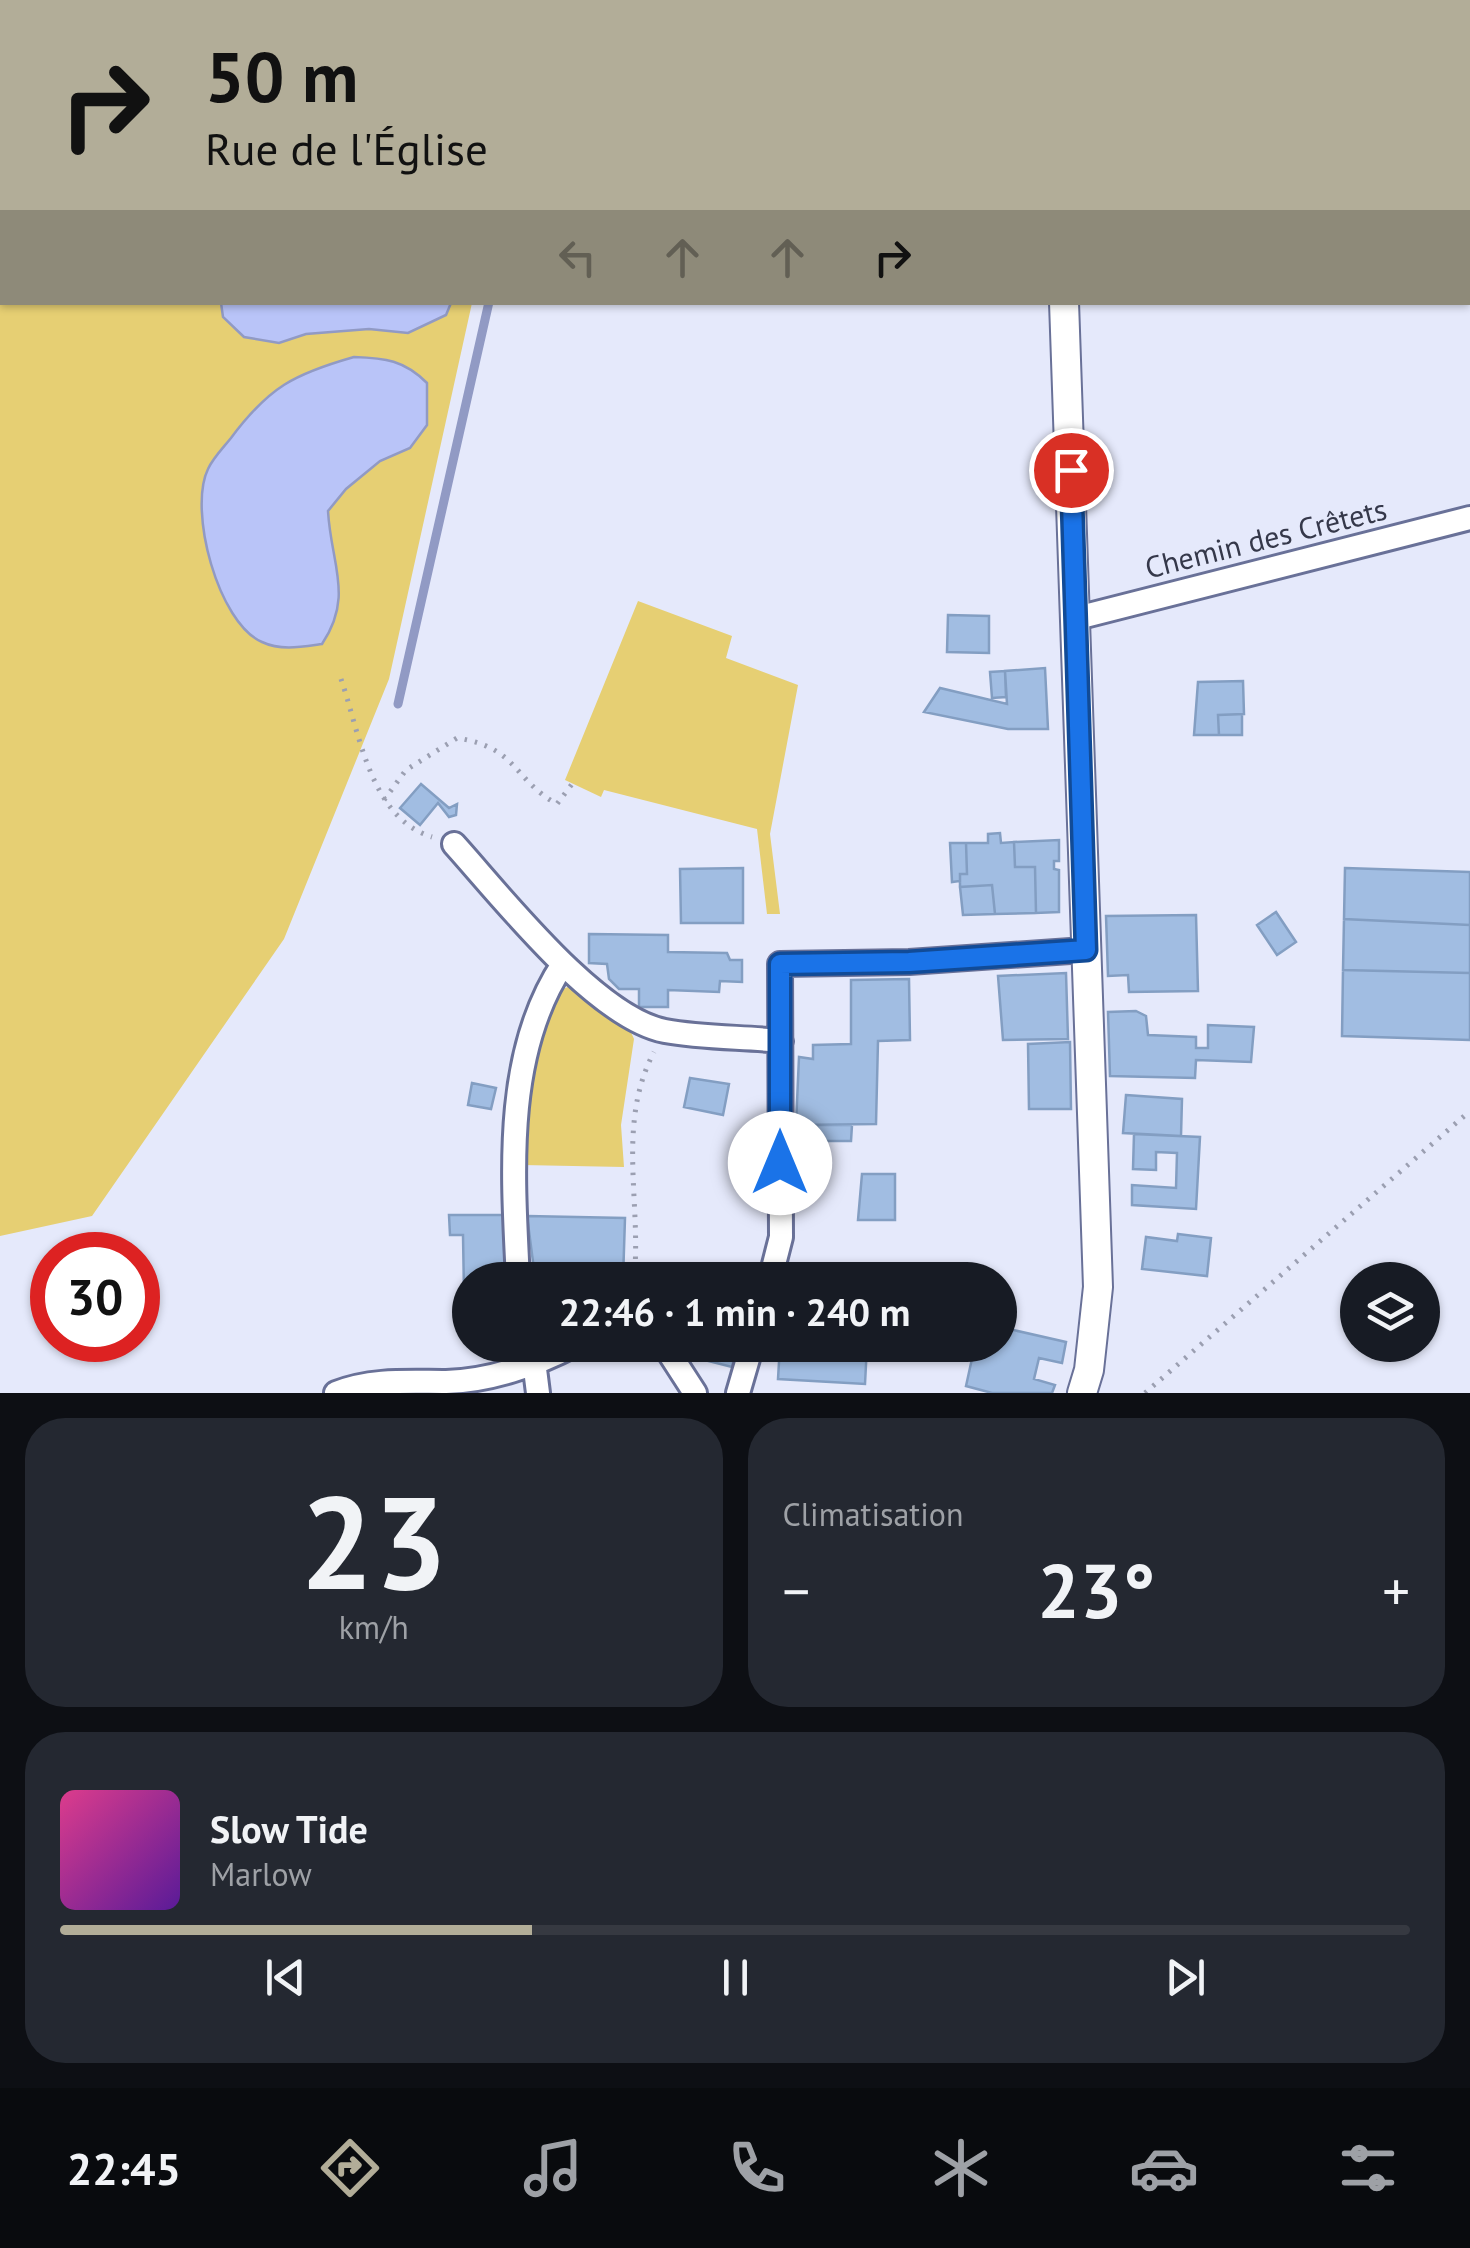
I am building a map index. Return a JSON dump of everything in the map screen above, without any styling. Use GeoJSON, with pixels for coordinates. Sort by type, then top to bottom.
{"type":"FeatureCollection","features":[{"type":"Feature","properties":{"kind":"street"},"geometry":{"type":"LineString","coordinates":[[1064,305],[1098,1287],[1090,1370],[1082,1393]]}},
{"type":"Feature","properties":{"kind":"street","name":"Chemin des Crêtets"},"geometry":{"type":"LineString","coordinates":[[1077,618],[1470,518]]}},
{"type":"Feature","properties":{"kind":"street"},"geometry":{"type":"LineString","coordinates":[[454,844],[563,964],[637,1022],[664,1031],[780,1040]]}},
{"type":"Feature","properties":{"kind":"street"},"geometry":{"type":"LineString","coordinates":[[775,1262],[781,1237],[780,964],[909,962],[1086,950]]}},
{"type":"Feature","properties":{"kind":"street"},"geometry":{"type":"LineString","coordinates":[[517,1262],[513,1173],[527,1039],[547,988],[563,964]]}},
{"type":"Feature","properties":{"kind":"street"},"geometry":{"type":"LineString","coordinates":[[336,1393],[356,1385],[414,1379],[449,1382],[513,1362]]}},
{"type":"Feature","properties":{"kind":"street"},"geometry":{"type":"LineString","coordinates":[[536,1362],[538,1393]]}},
{"type":"Feature","properties":{"kind":"street"},"geometry":{"type":"LineString","coordinates":[[675,1362],[695,1393]]}},
{"type":"Feature","properties":{"kind":"street"},"geometry":{"type":"LineString","coordinates":[[738,1393],[747,1362]]}},
{"type":"Feature","properties":{"kind":"path"},"geometry":{"type":"LineString","coordinates":[[341,679],[388,810],[413,831],[454,844]]}},
{"type":"Feature","properties":{"kind":"path"},"geometry":{"type":"LineString","coordinates":[[384,800],[406,770],[456,738],[484,742],[503,752],[544,798],[556,804],[572,784]]}},
{"type":"Feature","properties":{"kind":"path"},"geometry":{"type":"LineString","coordinates":[[634,1262],[631,1128],[636,1097],[664,1031]]}},
{"type":"Feature","properties":{"kind":"path"},"geometry":{"type":"LineString","coordinates":[[1145,1393],[1470,1111]]}},
{"type":"Feature","properties":{"kind":"shaded area"},"geometry":{"type":"Polygon","coordinates":[[[0,305],[472,305],[389,679],[284,939],[92,1216],[0,1236],[0,305]]]}},
{"type":"Feature","properties":{"kind":"shaded area"},"geometry":{"type":"Polygon","coordinates":[[[638,601],[732,636],[726,658],[798,685],[770,834],[780,914],[767,914],[757,829],[604,790],[601,797],[565,780],[638,601]]]}},
{"type":"Feature","properties":{"kind":"shaded area"},"geometry":{"type":"Polygon","coordinates":[[[568,987],[630,1030],[634,1039],[621,1125],[624,1167],[522,1165],[535,1040],[557,991],[568,987]]]}},
{"type":"Feature","properties":{"kind":"water"},"geometry":{"type":"Polygon","coordinates":[[[221,305],[450,305],[446,315],[408,333],[369,329],[306,334],[279,343],[244,337],[223,317],[221,305]]]}},
{"type":"Feature","properties":{"kind":"water"},"geometry":{"type":"Polygon","coordinates":[[[354,357],[394,362],[427,383],[427,425],[410,448],[380,461],[346,489],[328,511],[339,595],[332,627],[322,644],[276,647],[246,631],[220,590],[205,537],[203,487],[215,457],[271,394],[299,377],[354,357]]]}},
{"type":"Feature","properties":{"kind":"building"},"geometry":{"type":"Polygon","coordinates":[[[948,615],[989,616],[989,653],[947,652],[948,615]]]}},
{"type":"Feature","properties":{"kind":"building"},"geometry":{"type":"Polygon","coordinates":[[[1045,668],[1048,729],[1008,729],[924,712],[940,688],[1007,704],[1005,671],[1045,668]]]}},
{"type":"Feature","properties":{"kind":"building"},"geometry":{"type":"Polygon","coordinates":[[[1005,671],[1006,697],[992,698],[990,672],[1005,671]]]}},
{"type":"Feature","properties":{"kind":"building"},"geometry":{"type":"Polygon","coordinates":[[[1243,681],[1244,714],[1218,715],[1219,735],[1194,735],[1198,682],[1243,681]]]}},
{"type":"Feature","properties":{"kind":"building"},"geometry":{"type":"Polygon","coordinates":[[[1242,714],[1242,735],[1219,735],[1218,715],[1242,714]]]}},
{"type":"Feature","properties":{"kind":"building"},"geometry":{"type":"Polygon","coordinates":[[[421,784],[449,808],[457,804],[456,815],[449,817],[438,803],[420,825],[400,808],[421,784]]]}},
{"type":"Feature","properties":{"kind":"building"},"geometry":{"type":"Polygon","coordinates":[[[1000,833],[1001,843],[1014,842],[1015,867],[1035,867],[1036,913],[995,914],[992,885],[960,887],[960,874],[967,874],[966,843],[988,843],[988,834],[1000,833]]]}},
{"type":"Feature","properties":{"kind":"building"},"geometry":{"type":"Polygon","coordinates":[[[1059,840],[1059,861],[1054,861],[1054,869],[1059,870],[1059,912],[1036,913],[1035,867],[1015,867],[1014,842],[1059,840]]]}},
{"type":"Feature","properties":{"kind":"building"},"geometry":{"type":"Polygon","coordinates":[[[950,843],[966,843],[967,874],[960,874],[960,881],[952,882],[950,843]]]}},
{"type":"Feature","properties":{"kind":"building"},"geometry":{"type":"Polygon","coordinates":[[[743,868],[743,923],[681,923],[680,869],[743,868]]]}},
{"type":"Feature","properties":{"kind":"building"},"geometry":{"type":"Polygon","coordinates":[[[1345,868],[1470,872],[1470,925],[1344,919],[1345,868]]]}},
{"type":"Feature","properties":{"kind":"building"},"geometry":{"type":"Polygon","coordinates":[[[992,885],[995,914],[963,915],[960,887],[992,885]]]}},
{"type":"Feature","properties":{"kind":"building"},"geometry":{"type":"Polygon","coordinates":[[[1276,912],[1296,942],[1277,955],[1257,925],[1276,912]]]}},
{"type":"Feature","properties":{"kind":"building"},"geometry":{"type":"Polygon","coordinates":[[[1196,915],[1198,991],[1129,992],[1128,975],[1108,976],[1106,916],[1196,915]]]}},
{"type":"Feature","properties":{"kind":"building"},"geometry":{"type":"Polygon","coordinates":[[[1344,919],[1470,925],[1470,973],[1343,970],[1344,919]]]}},
{"type":"Feature","properties":{"kind":"building"},"geometry":{"type":"Polygon","coordinates":[[[589,934],[668,935],[668,952],[727,953],[730,960],[742,960],[742,982],[720,981],[719,992],[668,990],[668,1007],[639,1007],[639,989],[619,989],[609,979],[607,964],[589,963],[589,934]]]}},
{"type":"Feature","properties":{"kind":"building"},"geometry":{"type":"Polygon","coordinates":[[[1343,970],[1470,973],[1470,1040],[1342,1036],[1343,970]]]}},
{"type":"Feature","properties":{"kind":"building"},"geometry":{"type":"Polygon","coordinates":[[[1066,973],[1068,1039],[1003,1040],[998,976],[1066,973]]]}},
{"type":"Feature","properties":{"kind":"building"},"geometry":{"type":"Polygon","coordinates":[[[909,979],[910,1040],[878,1041],[876,1124],[796,1125],[799,1057],[813,1059],[813,1045],[851,1044],[851,980],[909,979]]]}},
{"type":"Feature","properties":{"kind":"building"},"geometry":{"type":"Polygon","coordinates":[[[1136,1011],[1146,1016],[1148,1035],[1196,1037],[1196,1048],[1208,1048],[1208,1025],[1254,1027],[1251,1062],[1196,1060],[1195,1078],[1110,1076],[1108,1012],[1136,1011]]]}},
{"type":"Feature","properties":{"kind":"building"},"geometry":{"type":"Polygon","coordinates":[[[1070,1042],[1071,1109],[1029,1109],[1028,1044],[1070,1042]]]}},
{"type":"Feature","properties":{"kind":"building"},"geometry":{"type":"Polygon","coordinates":[[[690,1078],[729,1084],[723,1115],[684,1107],[690,1078]]]}},
{"type":"Feature","properties":{"kind":"building"},"geometry":{"type":"Polygon","coordinates":[[[472,1083],[496,1088],[491,1109],[468,1105],[472,1083]]]}},
{"type":"Feature","properties":{"kind":"building"},"geometry":{"type":"Polygon","coordinates":[[[1126,1095],[1182,1099],[1181,1136],[1123,1133],[1126,1095]]]}},
{"type":"Feature","properties":{"kind":"building"},"geometry":{"type":"Polygon","coordinates":[[[817,1125],[852,1125],[851,1141],[817,1141],[817,1125]]]}},
{"type":"Feature","properties":{"kind":"building"},"geometry":{"type":"Polygon","coordinates":[[[1134,1134],[1200,1137],[1196,1209],[1132,1205],[1132,1185],[1176,1188],[1177,1153],[1156,1152],[1156,1170],[1133,1169],[1134,1134]]]}},
{"type":"Feature","properties":{"kind":"building"},"geometry":{"type":"Polygon","coordinates":[[[862,1174],[895,1174],[895,1220],[858,1220],[862,1174]]]}},
{"type":"Feature","properties":{"kind":"building"},"geometry":{"type":"Polygon","coordinates":[[[449,1215],[508,1215],[509,1262],[463,1262],[463,1235],[450,1235],[449,1215]]]}},
{"type":"Feature","properties":{"kind":"building"},"geometry":{"type":"Polygon","coordinates":[[[527,1216],[625,1218],[624,1262],[533,1262],[527,1216]]]}},
{"type":"Feature","properties":{"kind":"building"},"geometry":{"type":"Polygon","coordinates":[[[1178,1234],[1211,1238],[1207,1276],[1142,1269],[1146,1237],[1177,1241],[1178,1234]]]}},
{"type":"Feature","properties":{"kind":"building"},"geometry":{"type":"Polygon","coordinates":[[[1017,1331],[1066,1342],[1062,1363],[1039,1358],[1034,1379],[1055,1385],[1052,1393],[992,1393],[966,1386],[971,1362],[1017,1362],[1017,1331]]]}},
{"type":"Feature","properties":{"kind":"building"},"geometry":{"type":"Polygon","coordinates":[[[779,1362],[866,1362],[865,1384],[778,1379],[779,1362]]]}},
{"type":"Feature","properties":{"kind":"waterway"},"geometry":{"type":"LineString","coordinates":[[398,704],[488,305]]}},
{"type":"Feature","properties":{"kind":"route"},"geometry":{"type":"LineString","coordinates":[[780,1163],[780,964],[909,962],[1086,950],[1071,470]]}}]}
